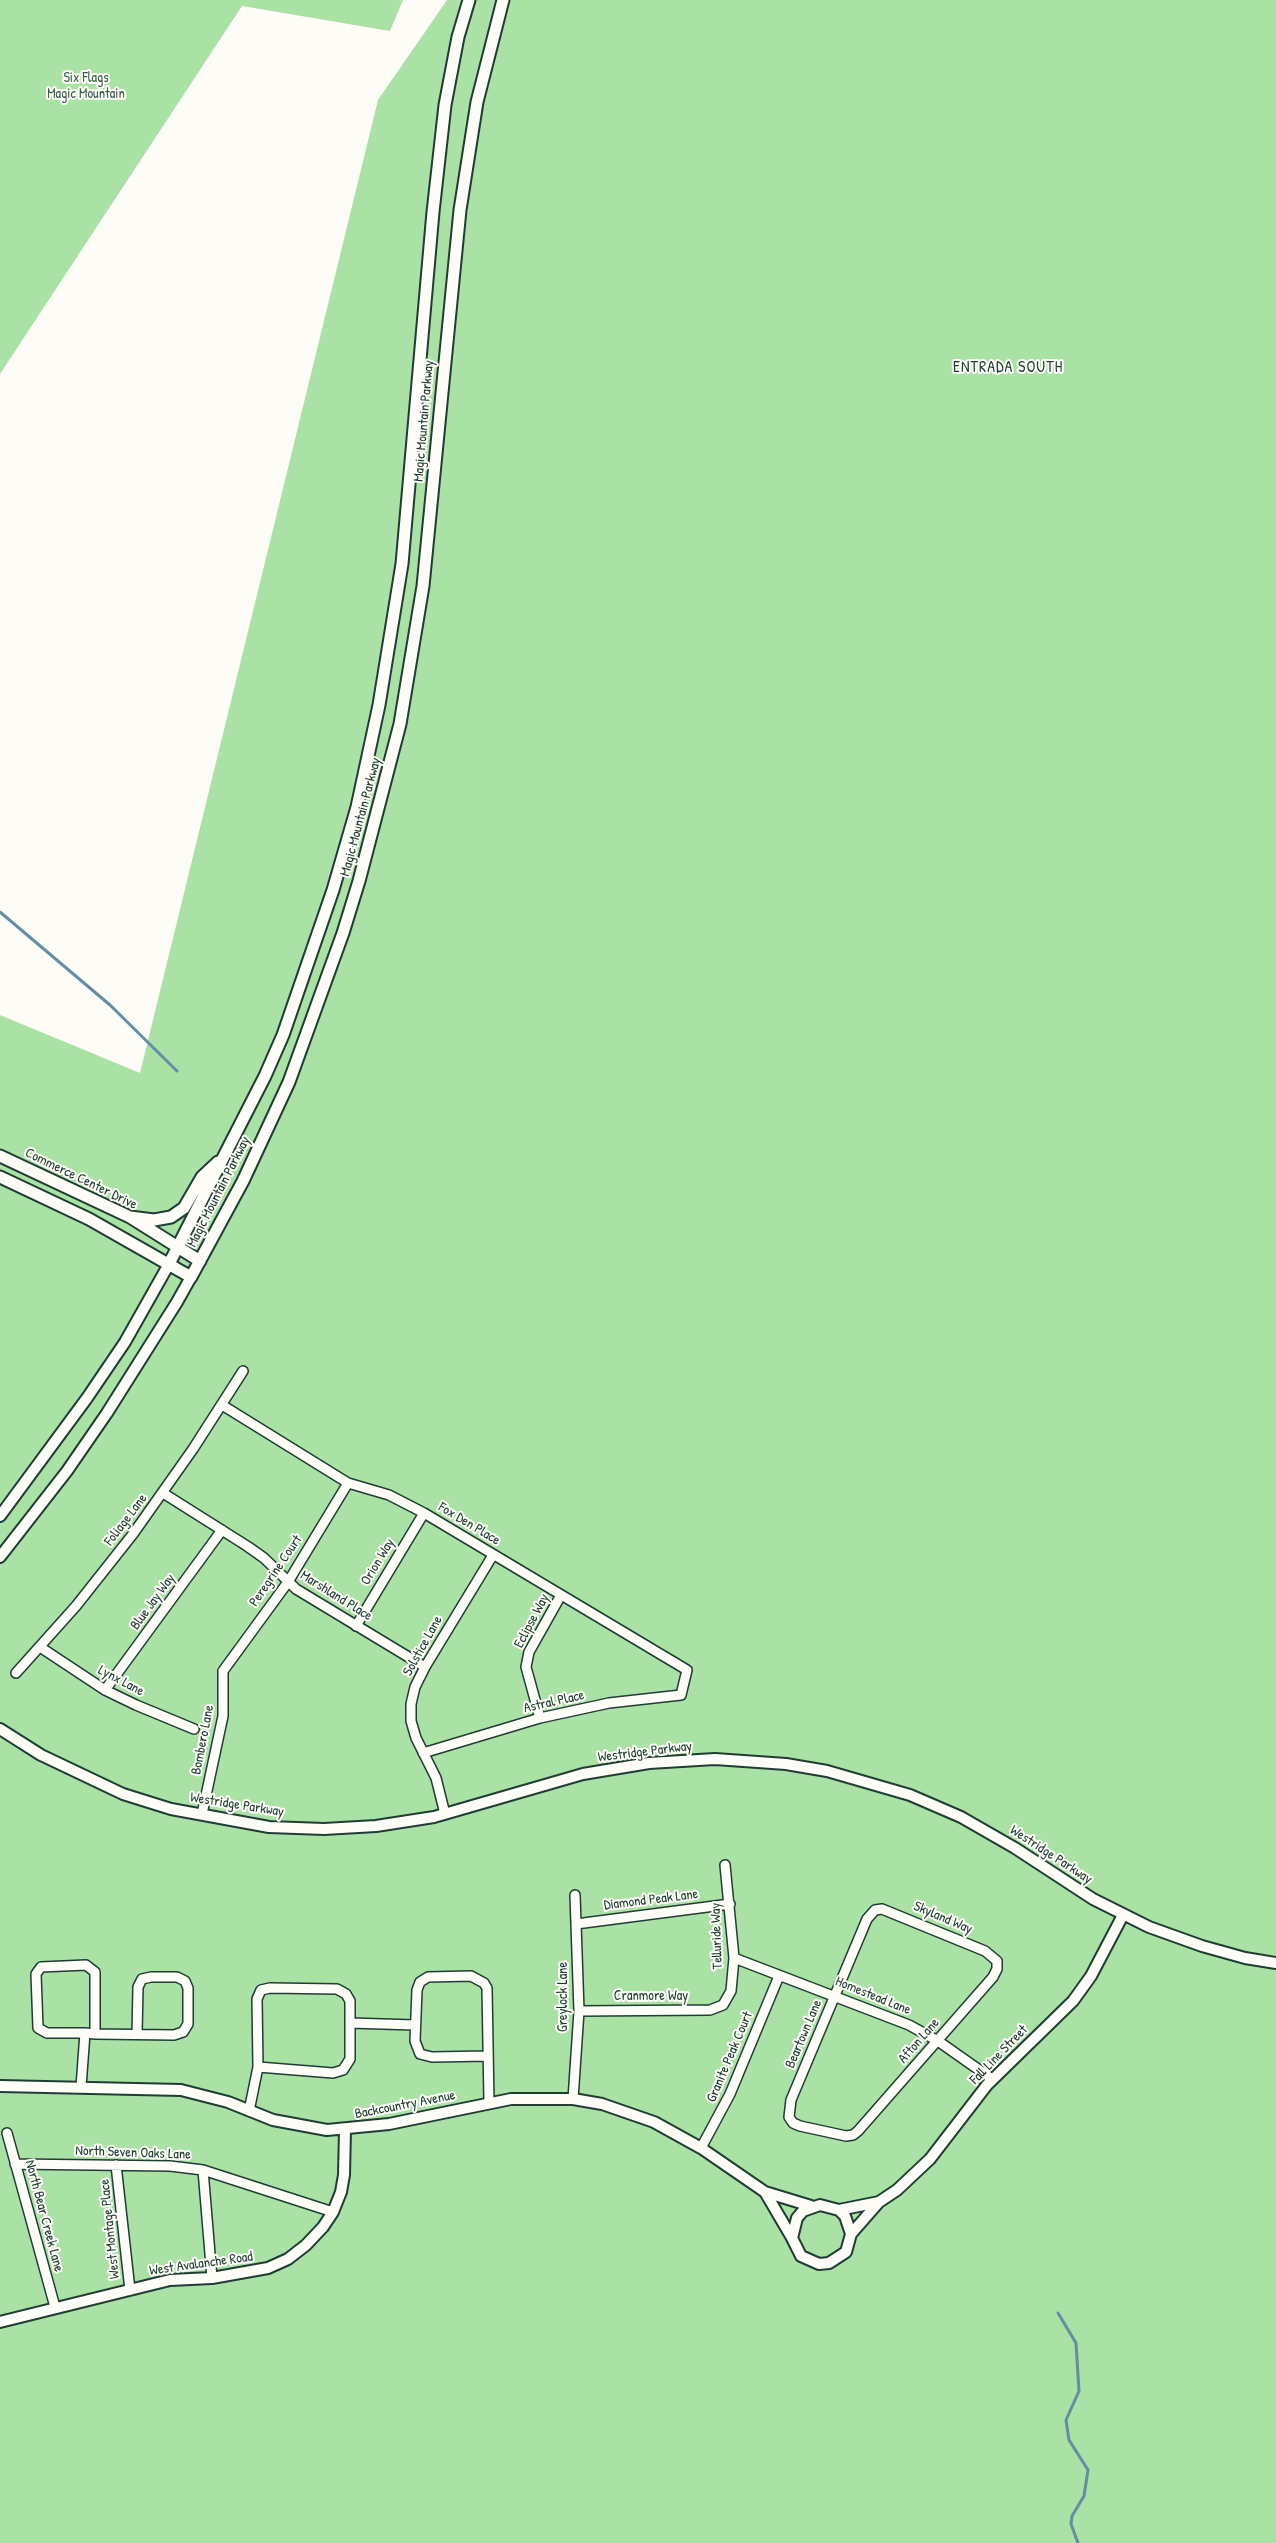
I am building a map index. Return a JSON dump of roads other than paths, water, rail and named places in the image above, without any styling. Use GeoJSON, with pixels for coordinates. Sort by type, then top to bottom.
{"type":"FeatureCollection","features":[{"type":"Feature","properties":{"kind":"main road","name":"Magic Mountain Parkway"},"geometry":{"type":"LineString","coordinates":[[169,1264],[275,1054],[304,978],[357,807],[392,635],[407,529],[426,293],[445,105],[458,37],[470,0]]}},
{"type":"Feature","properties":{"kind":"main road","name":"Magic Mountain Parkway"},"geometry":{"type":"LineString","coordinates":[[191,1277],[247,1173],[275,1114],[301,1050],[346,924],[371,842],[392,762],[408,682],[423,586],[444,357],[468,154],[477,102],[503,0]]}},
{"type":"Feature","properties":{"kind":"main road","name":"Commerce Center Drive"},"geometry":{"type":"LineString","coordinates":[[0,1156],[130,1217],[200,1261]]}},
{"type":"Feature","properties":{"kind":"main road"},"geometry":{"type":"LineString","coordinates":[[130,1217],[163,1219],[177,1214],[190,1200],[202,1177],[225,1156]]}},
{"type":"Feature","properties":{"kind":"main road"},"geometry":{"type":"LineString","coordinates":[[0,1177],[89,1219],[191,1277]]}},
{"type":"Feature","properties":{"kind":"street","name":"Magic Mountain Parkway"},"geometry":{"type":"LineString","coordinates":[[0,1516],[87,1398],[124,1342],[169,1264]]}},
{"type":"Feature","properties":{"kind":"street","name":"Magic Mountain Parkway"},"geometry":{"type":"LineString","coordinates":[[0,1558],[61,1479],[107,1413],[162,1327],[191,1277]]}},
{"type":"Feature","properties":{"kind":"street","name":"Foliage Lane"},"geometry":{"type":"LineString","coordinates":[[16,1673],[115,1558],[163,1494],[243,1371]]}},
{"type":"Feature","properties":{"kind":"street","name":"Fox Den Place"},"geometry":{"type":"LineString","coordinates":[[222,1405],[348,1483],[388,1495],[424,1513],[562,1595],[687,1670],[684,1682]]}},
{"type":"Feature","properties":{"kind":"street","name":"Peregrine Court"},"geometry":{"type":"LineString","coordinates":[[223,1671],[288,1582],[348,1483]]}},
{"type":"Feature","properties":{"kind":"street","name":"Marshland Place"},"geometry":{"type":"LineString","coordinates":[[163,1494],[264,1558],[288,1582],[356,1626],[425,1667]]}},
{"type":"Feature","properties":{"kind":"street","name":"Orion Way"},"geometry":{"type":"LineString","coordinates":[[356,1626],[424,1513]]}},
{"type":"Feature","properties":{"kind":"street","name":"Blue Jay Way"},"geometry":{"type":"LineString","coordinates":[[106,1690],[222,1530]]}},
{"type":"Feature","properties":{"kind":"street","name":"Solstice Lane"},"geometry":{"type":"LineString","coordinates":[[445,1814],[436,1778],[416,1738],[411,1704],[415,1687],[425,1667],[493,1554]]}},
{"type":"Feature","properties":{"kind":"street","name":"Eclipse Way"},"geometry":{"type":"LineString","coordinates":[[540,1718],[526,1667],[529,1652],[536,1637],[562,1595]]}},
{"type":"Feature","properties":{"kind":"street","name":"Lynx Lane"},"geometry":{"type":"LineString","coordinates":[[40,1647],[106,1690],[136,1705],[194,1729]]}},
{"type":"Feature","properties":{"kind":"street","name":"Bombero Lane"},"geometry":{"type":"LineString","coordinates":[[202,1814],[223,1716],[223,1671]]}},
{"type":"Feature","properties":{"kind":"street","name":"Astral Place"},"geometry":{"type":"LineString","coordinates":[[423,1753],[540,1718],[618,1702],[681,1695],[684,1682]]}},
{"type":"Feature","properties":{"kind":"street","name":"Westridge Parkway"},"geometry":{"type":"LineString","coordinates":[[0,1730],[41,1755],[123,1794],[171,1809],[269,1827],[324,1829],[376,1826],[445,1814],[496,1801],[561,1780],[627,1766],[715,1760],[786,1764],[866,1781],[910,1795],[961,1817],[1015,1848],[1093,1899],[1123,1915],[1202,1946],[1245,1958],[1276,1963]]}},
{"type":"Feature","properties":{"kind":"street","name":"Telluride Way"},"geometry":{"type":"LineString","coordinates":[[723,2005],[730,1991],[734,1958],[726,1865]]}},
{"type":"Feature","properties":{"kind":"street","name":"Greylock Lane"},"geometry":{"type":"LineString","coordinates":[[572,2099],[579,2011],[575,1895]]}},
{"type":"Feature","properties":{"kind":"street","name":"Diamond Peak Lane"},"geometry":{"type":"LineString","coordinates":[[576,1924],[730,1904]]}},
{"type":"Feature","properties":{"kind":"street","name":"Skyland Way"},"geometry":{"type":"LineString","coordinates":[[875,1910],[889,1910],[985,1951],[997,1961]]}},
{"type":"Feature","properties":{"kind":"street","name":"Beartown Lane"},"geometry":{"type":"LineString","coordinates":[[853,2135],[839,2135],[800,2126],[793,2123],[789,2117],[791,2100],[867,1919],[875,1910]]}},
{"type":"Feature","properties":{"kind":"street","name":"Fall Line Street"},"geometry":{"type":"LineString","coordinates":[[879,2202],[897,2190],[930,2159],[992,2080],[1073,2001],[1091,1976],[1123,1915]]}},
{"type":"Feature","properties":{"kind":"street","name":"Homestead Lane"},"geometry":{"type":"LineString","coordinates":[[734,1958],[909,2025],[938,2041],[992,2080]]}},
{"type":"Feature","properties":{"kind":"street","name":"Afton Lane"},"geometry":{"type":"LineString","coordinates":[[853,2135],[863,2127],[993,1977],[998,1969],[997,1961]]}},
{"type":"Feature","properties":{"kind":"street"},"geometry":{"type":"LineString","coordinates":[[95,2034],[95,1975],[93,1969],[86,1966],[41,1967],[36,1974],[38,2028],[47,2033],[84,2034],[174,2035],[183,2032],[188,2024],[188,1988],[185,1981],[177,1978],[151,1977],[142,1979],[138,1987],[137,2034]]}},
{"type":"Feature","properties":{"kind":"street","name":"Granite Peak Court"},"geometry":{"type":"LineString","coordinates":[[701,2148],[730,2094],[780,1976]]}},
{"type":"Feature","properties":{"kind":"street"},"geometry":{"type":"LineString","coordinates":[[488,2056],[426,2057],[416,2049],[417,1990],[423,1980],[428,1978],[476,1978],[486,1988],[490,2103]]}},
{"type":"Feature","properties":{"kind":"street"},"geometry":{"type":"LineString","coordinates":[[249,2111],[258,2066],[257,1999],[261,1990],[270,1988],[342,1991],[350,2001],[350,2059],[348,2065],[339,2073],[258,2066]]}},
{"type":"Feature","properties":{"kind":"street","name":"Cranmore Way"},"geometry":{"type":"LineString","coordinates":[[579,2011],[710,2010],[723,2005]]}},
{"type":"Feature","properties":{"kind":"street"},"geometry":{"type":"LineString","coordinates":[[350,2023],[415,2025]]}},
{"type":"Feature","properties":{"kind":"street"},"geometry":{"type":"LineString","coordinates":[[81,2087],[84,2034]]}},
{"type":"Feature","properties":{"kind":"street","name":"Backcountry Avenue"},"geometry":{"type":"LineString","coordinates":[[0,2086],[181,2090],[205,2095],[273,2120],[296,2125],[345,2130],[389,2124],[490,2103],[531,2098],[572,2099],[629,2112],[669,2129],[701,2148],[765,2192]]}},
{"type":"Feature","properties":{"kind":"street","name":"West Avalanche Road"},"geometry":{"type":"LineString","coordinates":[[0,2322],[170,2280],[212,2278],[268,2268],[288,2259],[324,2227],[333,2212],[341,2192],[344,2175],[345,2130]]}},
{"type":"Feature","properties":{"kind":"street","name":"North Bear Creek Lane"},"geometry":{"type":"LineString","coordinates":[[7,2133],[55,2307]]}},
{"type":"Feature","properties":{"kind":"street","name":"North Seven Oaks Lane"},"geometry":{"type":"LineString","coordinates":[[15,2164],[170,2166],[203,2170],[333,2212]]}},
{"type":"Feature","properties":{"kind":"street","name":"West Montage Place"},"geometry":{"type":"LineString","coordinates":[[116,2165],[130,2290]]}},
{"type":"Feature","properties":{"kind":"street"},"geometry":{"type":"LineString","coordinates":[[203,2170],[212,2278]]}},
{"type":"Feature","properties":{"kind":"street"},"geometry":{"type":"LineString","coordinates":[[765,2192],[801,2256],[819,2264],[838,2259],[846,2252],[852,2234],[879,2202]]}},
{"type":"Feature","properties":{"kind":"street"},"geometry":{"type":"LineString","coordinates":[[765,2192],[811,2206],[830,2206],[839,2210],[846,2216],[852,2234]]}},
{"type":"Feature","properties":{"kind":"street"},"geometry":{"type":"LineString","coordinates":[[839,2210],[879,2202]]}},
{"type":"Feature","properties":{"kind":"street"},"geometry":{"type":"LineString","coordinates":[[792,2238],[796,2218],[811,2206]]}},
{"type":"Feature","properties":{"kind":"waterway"},"geometry":{"type":"LineString","coordinates":[[0,912],[110,1005],[177,1071]]}},
{"type":"Feature","properties":{"kind":"waterway"},"geometry":{"type":"LineString","coordinates":[[1058,2313],[1076,2343],[1079,2391],[1066,2420],[1069,2440],[1088,2470],[1084,2496],[1072,2516],[1071,2524],[1078,2543]]}},
{"type":"Feature","properties":{"kind":"district","name":"ENTRADA SOUTH"},"geometry":{"type":"Point","coordinates":[1008,368]}},
{"type":"Feature","properties":{"kind":"park label","name":"Six Flags Magic Mountain"},"geometry":{"type":"Point","coordinates":[86,86]}}]}
